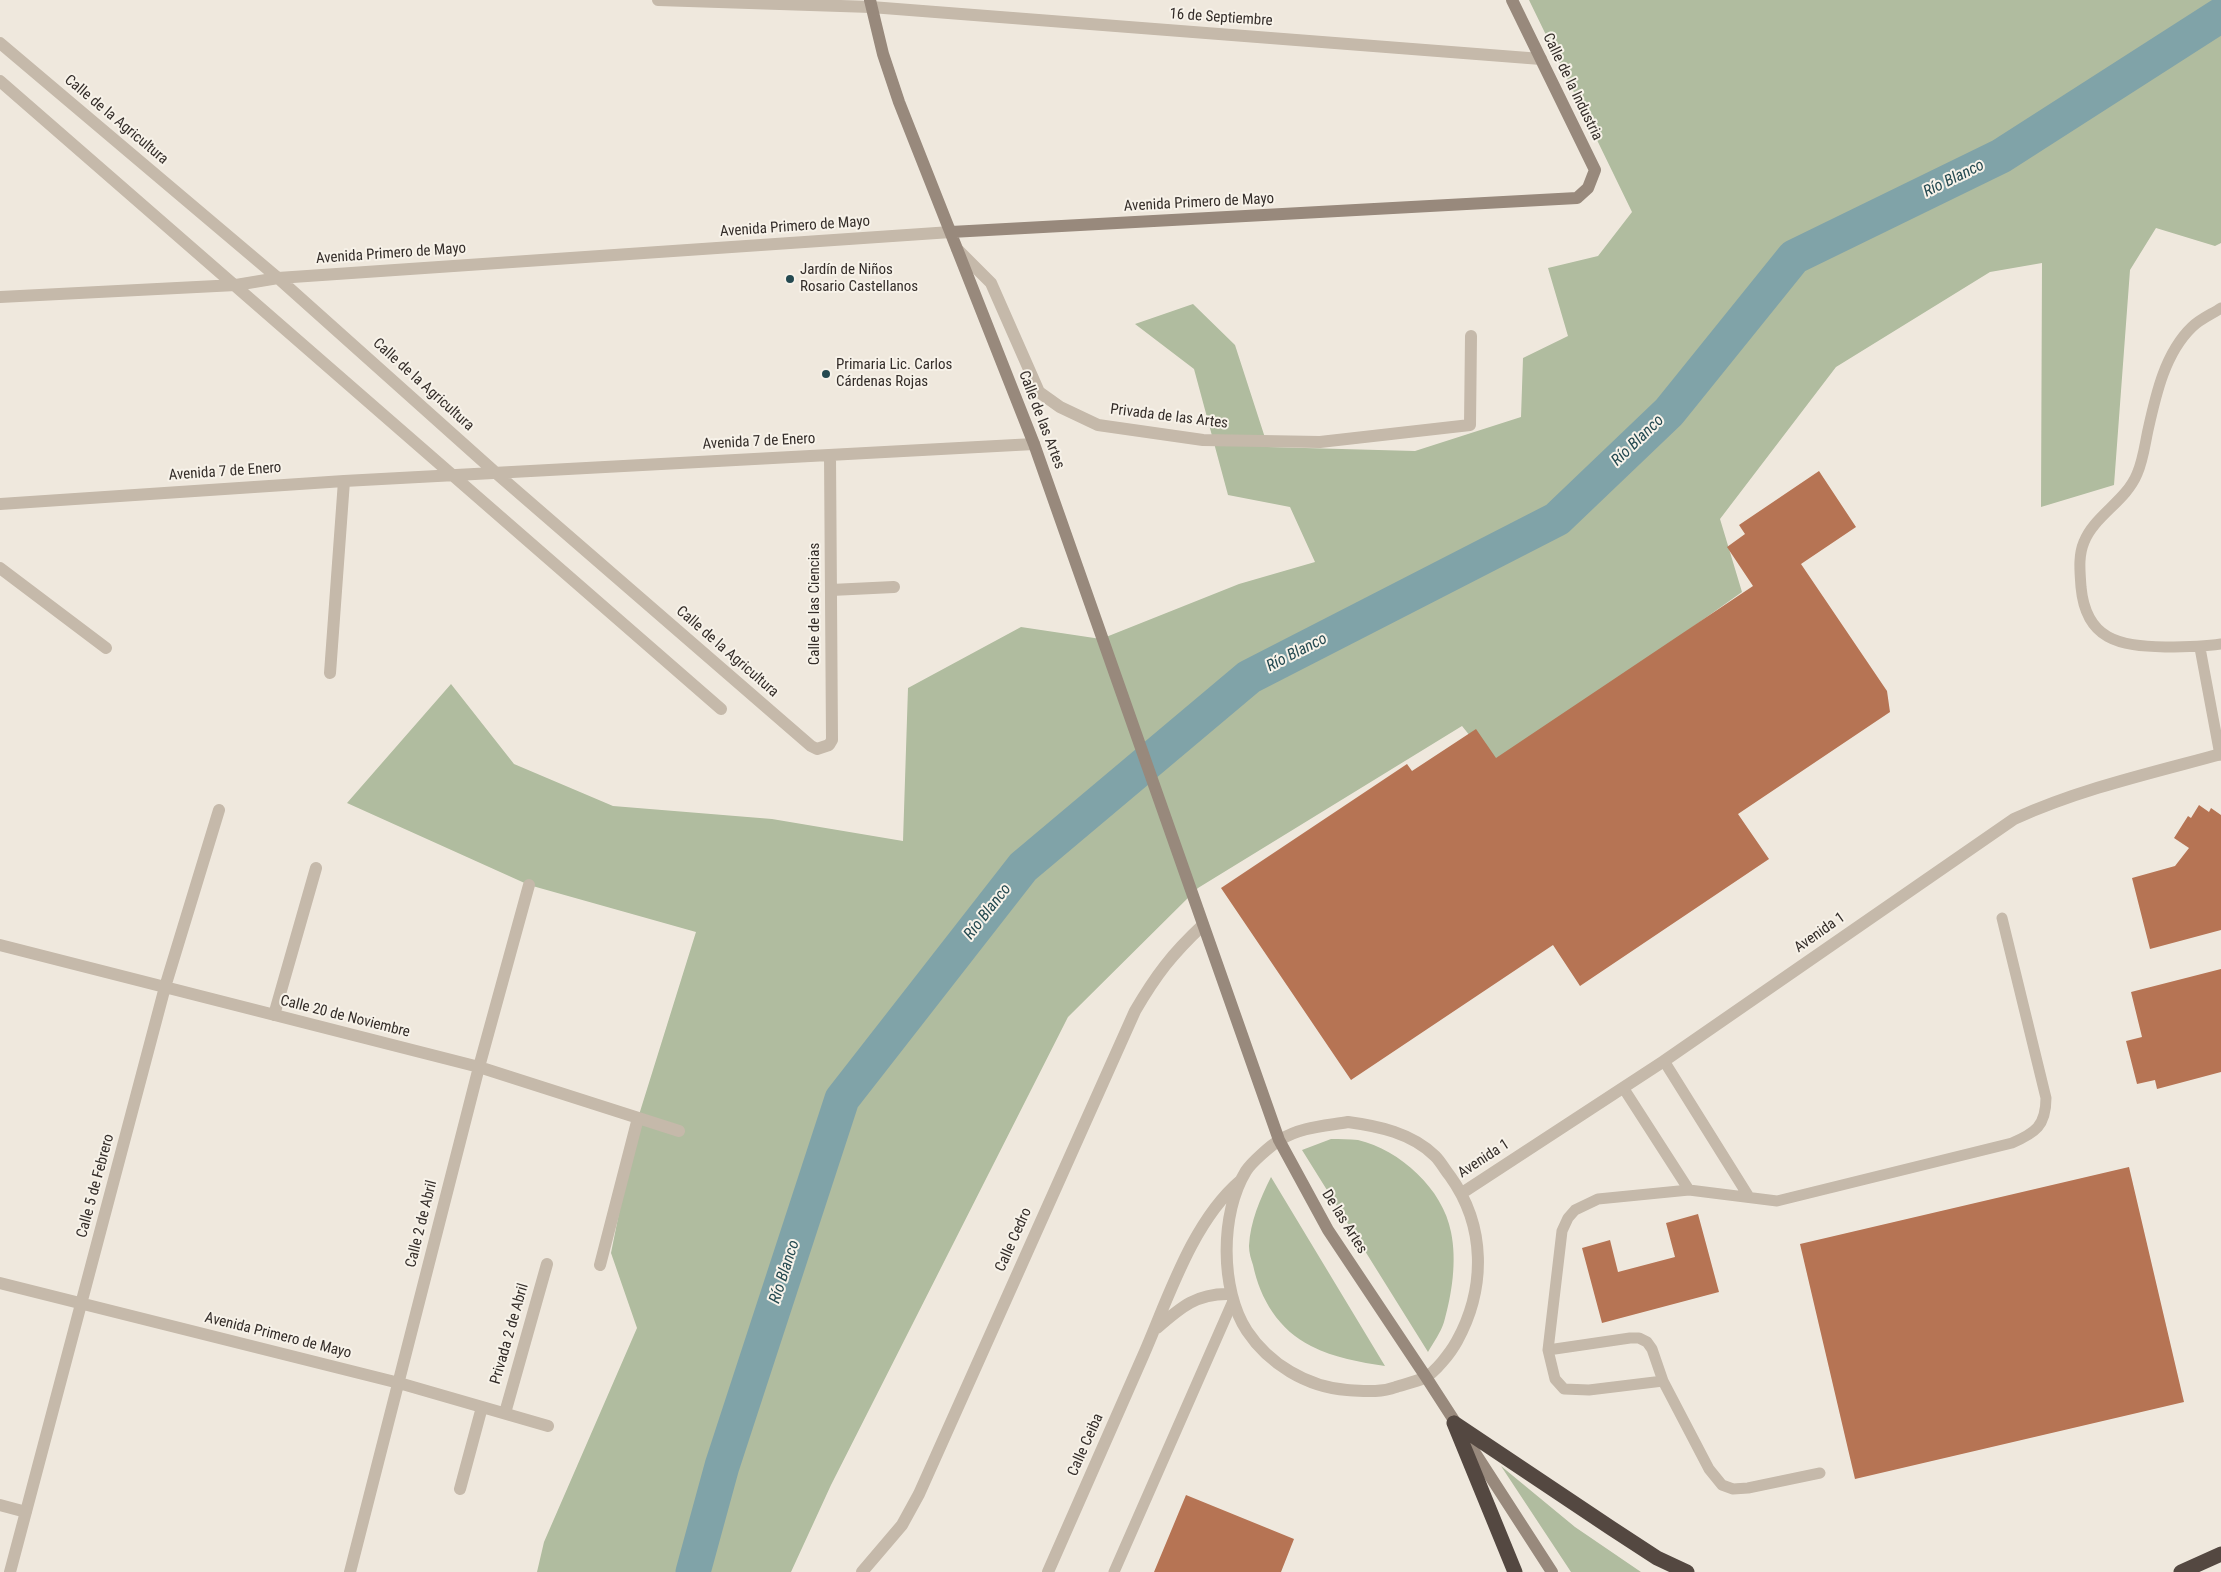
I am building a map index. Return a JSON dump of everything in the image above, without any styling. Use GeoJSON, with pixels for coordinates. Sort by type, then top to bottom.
{"type":"FeatureCollection","features":[{"type":"Feature","properties":{"kind":"highway"},"geometry":{"type":"LineString","coordinates":[[1454,1423],[1515,1572]]}},
{"type":"Feature","properties":{"kind":"highway"},"geometry":{"type":"LineString","coordinates":[[1454,1423],[1610,1528],[1657,1558],[1687,1572]]}},
{"type":"Feature","properties":{"kind":"highway"},"geometry":{"type":"LineString","coordinates":[[2181,1572],[2221,1554]]}},
{"type":"Feature","properties":{"kind":"street","name":"16 de Septiembre"},"geometry":{"type":"LineString","coordinates":[[658,0],[870,4],[1540,59]]}},
{"type":"Feature","properties":{"kind":"street","name":"Calle de la Industria"},"geometry":{"type":"LineString","coordinates":[[1512,0],[1595,170],[1588,188]]}},
{"type":"Feature","properties":{"kind":"street","name":"Calle de las Artes"},"geometry":{"type":"LineString","coordinates":[[870,4],[883,54],[899,102],[1034,444],[1178,854]]}},
{"type":"Feature","properties":{"kind":"street","name":"Calle de la Agricultura"},"geometry":{"type":"LineString","coordinates":[[0,43],[278,278],[490,473],[811,746],[817,749],[824,748]]}},
{"type":"Feature","properties":{"kind":"street"},"geometry":{"type":"LineString","coordinates":[[0,81],[248,283],[721,708]]}},
{"type":"Feature","properties":{"kind":"street","name":"Avenida Primero de Mayo"},"geometry":{"type":"LineString","coordinates":[[0,297],[248,283],[278,278],[951,232],[1577,198],[1588,188]]}},
{"type":"Feature","properties":{"kind":"street","name":"Privada de las Artes"},"geometry":{"type":"LineString","coordinates":[[957,249],[991,283],[1038,392],[1060,407],[1098,424],[1203,440],[1320,442],[1470,425],[1471,336]]}},
{"type":"Feature","properties":{"kind":"street","name":"Avenida 7 de Enero"},"geometry":{"type":"LineString","coordinates":[[0,504],[344,481],[1034,444]]}},
{"type":"Feature","properties":{"kind":"street","name":"Calle de las Ciencias"},"geometry":{"type":"LineString","coordinates":[[824,748],[832,740],[830,455]]}},
{"type":"Feature","properties":{"kind":"street"},"geometry":{"type":"LineString","coordinates":[[330,673],[344,481]]}},
{"type":"Feature","properties":{"kind":"street"},"geometry":{"type":"LineString","coordinates":[[0,568],[106,648]]}},
{"type":"Feature","properties":{"kind":"street"},"geometry":{"type":"LineString","coordinates":[[831,590],[894,587]]}},
{"type":"Feature","properties":{"kind":"street","name":"Avenida 1"},"geometry":{"type":"LineString","coordinates":[[1462,1193],[1664,1061],[2014,819],[2047,804],[2087,791],[2221,754]]}},
{"type":"Feature","properties":{"kind":"street","name":"Calle 5 de Febrero"},"geometry":{"type":"LineString","coordinates":[[10,1572],[164,987],[218,810]]}},
{"type":"Feature","properties":{"kind":"street","name":"De las Artes"},"geometry":{"type":"LineString","coordinates":[[1178,854],[1279,1140],[1302,1186],[1328,1230],[1552,1572]]}},
{"type":"Feature","properties":{"kind":"street"},"geometry":{"type":"LineString","coordinates":[[274,1015],[316,868]]}},
{"type":"Feature","properties":{"kind":"street","name":"Calle 2 de Abril"},"geometry":{"type":"LineString","coordinates":[[350,1572],[479,1067],[529,885]]}},
{"type":"Feature","properties":{"kind":"street","name":"Calle Cedro"},"geometry":{"type":"LineString","coordinates":[[862,1572],[902,1525],[919,1494],[1135,1011],[1152,981],[1170,957],[1203,926]]}},
{"type":"Feature","properties":{"kind":"street","name":"Calle 20 de Noviembre"},"geometry":{"type":"LineString","coordinates":[[0,945],[479,1067],[679,1131]]}},
{"type":"Feature","properties":{"kind":"street"},"geometry":{"type":"LineString","coordinates":[[600,1266],[638,1118]]}},
{"type":"Feature","properties":{"kind":"street"},"geometry":{"type":"LineString","coordinates":[[1348,1122],[1376,1126],[1405,1136],[1435,1156],[1462,1193],[1473,1218],[1478,1251],[1474,1293],[1466,1325],[1451,1352],[1426,1377],[1382,1392],[1335,1389],[1299,1378],[1268,1357],[1246,1330],[1232,1297],[1227,1252],[1232,1202],[1247,1170],[1279,1140],[1304,1129],[1348,1122]]}},
{"type":"Feature","properties":{"kind":"street","name":"Calle Ceiba"},"geometry":{"type":"LineString","coordinates":[[1048,1572],[1183,1264],[1209,1214],[1225,1194],[1242,1180]]}},
{"type":"Feature","properties":{"kind":"street","name":"Privada 2 de Abril"},"geometry":{"type":"LineString","coordinates":[[505,1413],[547,1264]]}},
{"type":"Feature","properties":{"kind":"street","name":"Avenida Primero de Mayo"},"geometry":{"type":"LineString","coordinates":[[0,1283],[399,1383],[548,1426]]}},
{"type":"Feature","properties":{"kind":"street","name":"Calle Ceiba"},"geometry":{"type":"LineString","coordinates":[[1154,1331],[1182,1306],[1198,1298],[1216,1294],[1232,1297]]}},
{"type":"Feature","properties":{"kind":"street"},"geometry":{"type":"LineString","coordinates":[[460,1489],[482,1406]]}},
{"type":"Feature","properties":{"kind":"street"},"geometry":{"type":"LineString","coordinates":[[0,1505],[26,1512]]}},
{"type":"Feature","properties":{"kind":"lane"},"geometry":{"type":"LineString","coordinates":[[2221,308],[2194,325],[2181,340],[2170,358],[2153,408],[2138,473],[2126,493],[2084,540],[2080,555],[2082,599],[2090,619],[2104,635],[2117,642],[2134,646],[2200,648],[2221,644]]}},
{"type":"Feature","properties":{"kind":"lane"},"geometry":{"type":"LineString","coordinates":[[2200,648],[2221,754]]}},
{"type":"Feature","properties":{"kind":"lane"},"geometry":{"type":"LineString","coordinates":[[1663,1381],[1589,1390],[1564,1389],[1555,1379],[1548,1350],[1562,1231],[1568,1218],[1575,1210],[1598,1199],[1689,1190],[1777,1201],[2012,1143],[2031,1135],[2041,1123],[2046,1108],[2046,1098],[2002,918]]}},
{"type":"Feature","properties":{"kind":"lane"},"geometry":{"type":"LineString","coordinates":[[1664,1061],[1749,1197]]}},
{"type":"Feature","properties":{"kind":"lane"},"geometry":{"type":"LineString","coordinates":[[1624,1088],[1689,1190]]}},
{"type":"Feature","properties":{"kind":"lane"},"geometry":{"type":"LineString","coordinates":[[1114,1572],[1232,1297]]}},
{"type":"Feature","properties":{"kind":"lane"},"geometry":{"type":"LineString","coordinates":[[1548,1350],[1621,1338],[1639,1338],[1647,1342],[1652,1349],[1663,1381],[1709,1470],[1722,1485],[1733,1489],[1748,1488],[1820,1474]]}},
{"type":"Feature","properties":{"kind":"green space"},"geometry":{"type":"Polygon","coordinates":[[[1529,0],[2221,0],[2221,243],[2215,246],[2156,228],[2130,270],[2114,485],[2041,507],[2042,263],[1990,272],[1836,367],[1720,519],[1742,592],[1495,767],[1462,726],[1198,888],[1068,1017],[831,1485],[791,1572],[537,1572],[544,1542],[637,1328],[611,1253],[638,1118],[696,932],[529,885],[347,803],[451,684],[514,764],[613,806],[772,819],[903,841],[908,688],[1021,627],[1101,639],[1239,584],[1315,562],[1290,507],[1228,495],[1194,369],[1135,324],[1193,304],[1235,345],[1268,447],[1415,451],[1521,417],[1523,358],[1568,336],[1548,268],[1598,256],[1632,212],[1529,0]]]}},
{"type":"Feature","properties":{"kind":"green space"},"geometry":{"type":"Polygon","coordinates":[[[1331,1139],[1358,1140],[1374,1145],[1404,1162],[1429,1187],[1439,1201],[1446,1216],[1451,1232],[1454,1254],[1451,1289],[1443,1326],[1428,1352],[1302,1150],[1331,1139]]]}},
{"type":"Feature","properties":{"kind":"green space"},"geometry":{"type":"Polygon","coordinates":[[[1271,1177],[1385,1366],[1338,1357],[1311,1346],[1289,1331],[1280,1322],[1266,1301],[1256,1278],[1249,1246],[1251,1228],[1256,1211],[1271,1177]]]}},
{"type":"Feature","properties":{"kind":"green space"},"geometry":{"type":"Polygon","coordinates":[[[1501,1466],[1575,1527],[1641,1572],[1571,1572],[1501,1466]]]}},
{"type":"Feature","properties":{"kind":"building"},"geometry":{"type":"Polygon","coordinates":[[[1819,471],[1856,527],[1801,564],[1887,691],[1890,712],[1738,814],[1769,859],[1580,986],[1553,945],[1351,1080],[1221,888],[1407,764],[1412,771],[1476,729],[1496,758],[1753,586],[1727,547],[1745,534],[1739,525],[1819,471]]]}},
{"type":"Feature","properties":{"kind":"building"},"geometry":{"type":"Polygon","coordinates":[[[2199,805],[2209,812],[2211,808],[2221,815],[2221,930],[2150,949],[2132,878],[2175,866],[2189,848],[2174,838],[2188,816],[2191,818],[2199,805]]]}},
{"type":"Feature","properties":{"kind":"building"},"geometry":{"type":"Polygon","coordinates":[[[2221,969],[2221,1072],[2157,1089],[2155,1080],[2137,1084],[2126,1041],[2142,1037],[2131,992],[2221,969]]]}},
{"type":"Feature","properties":{"kind":"building"},"geometry":{"type":"Polygon","coordinates":[[[2129,1167],[2184,1402],[1855,1479],[1800,1244],[2129,1167]]]}},
{"type":"Feature","properties":{"kind":"building"},"geometry":{"type":"Polygon","coordinates":[[[1698,1214],[1719,1292],[1602,1323],[1582,1248],[1610,1240],[1618,1272],[1675,1257],[1666,1223],[1698,1214]]]}},
{"type":"Feature","properties":{"kind":"building"},"geometry":{"type":"Polygon","coordinates":[[[1186,1495],[1294,1539],[1281,1572],[1154,1572],[1186,1495]]]}},
{"type":"Feature","properties":{"kind":"waterway","name":"Río Blanco"},"geometry":{"type":"LineString","coordinates":[[693,1572],[722,1466],[842,1099],[1023,867],[1249,677],[1557,519],[1669,412],[1794,257],[2001,156],[2221,15]]}},
{"type":"Feature","properties":{"kind":"place","name":"Jardín de Niños Rosario Castellanos"},"geometry":{"type":"Point","coordinates":[790,279]}},
{"type":"Feature","properties":{"kind":"place","name":"Primaria Lic. Carlos Cárdenas Rojas"},"geometry":{"type":"Point","coordinates":[826,374]}}]}
